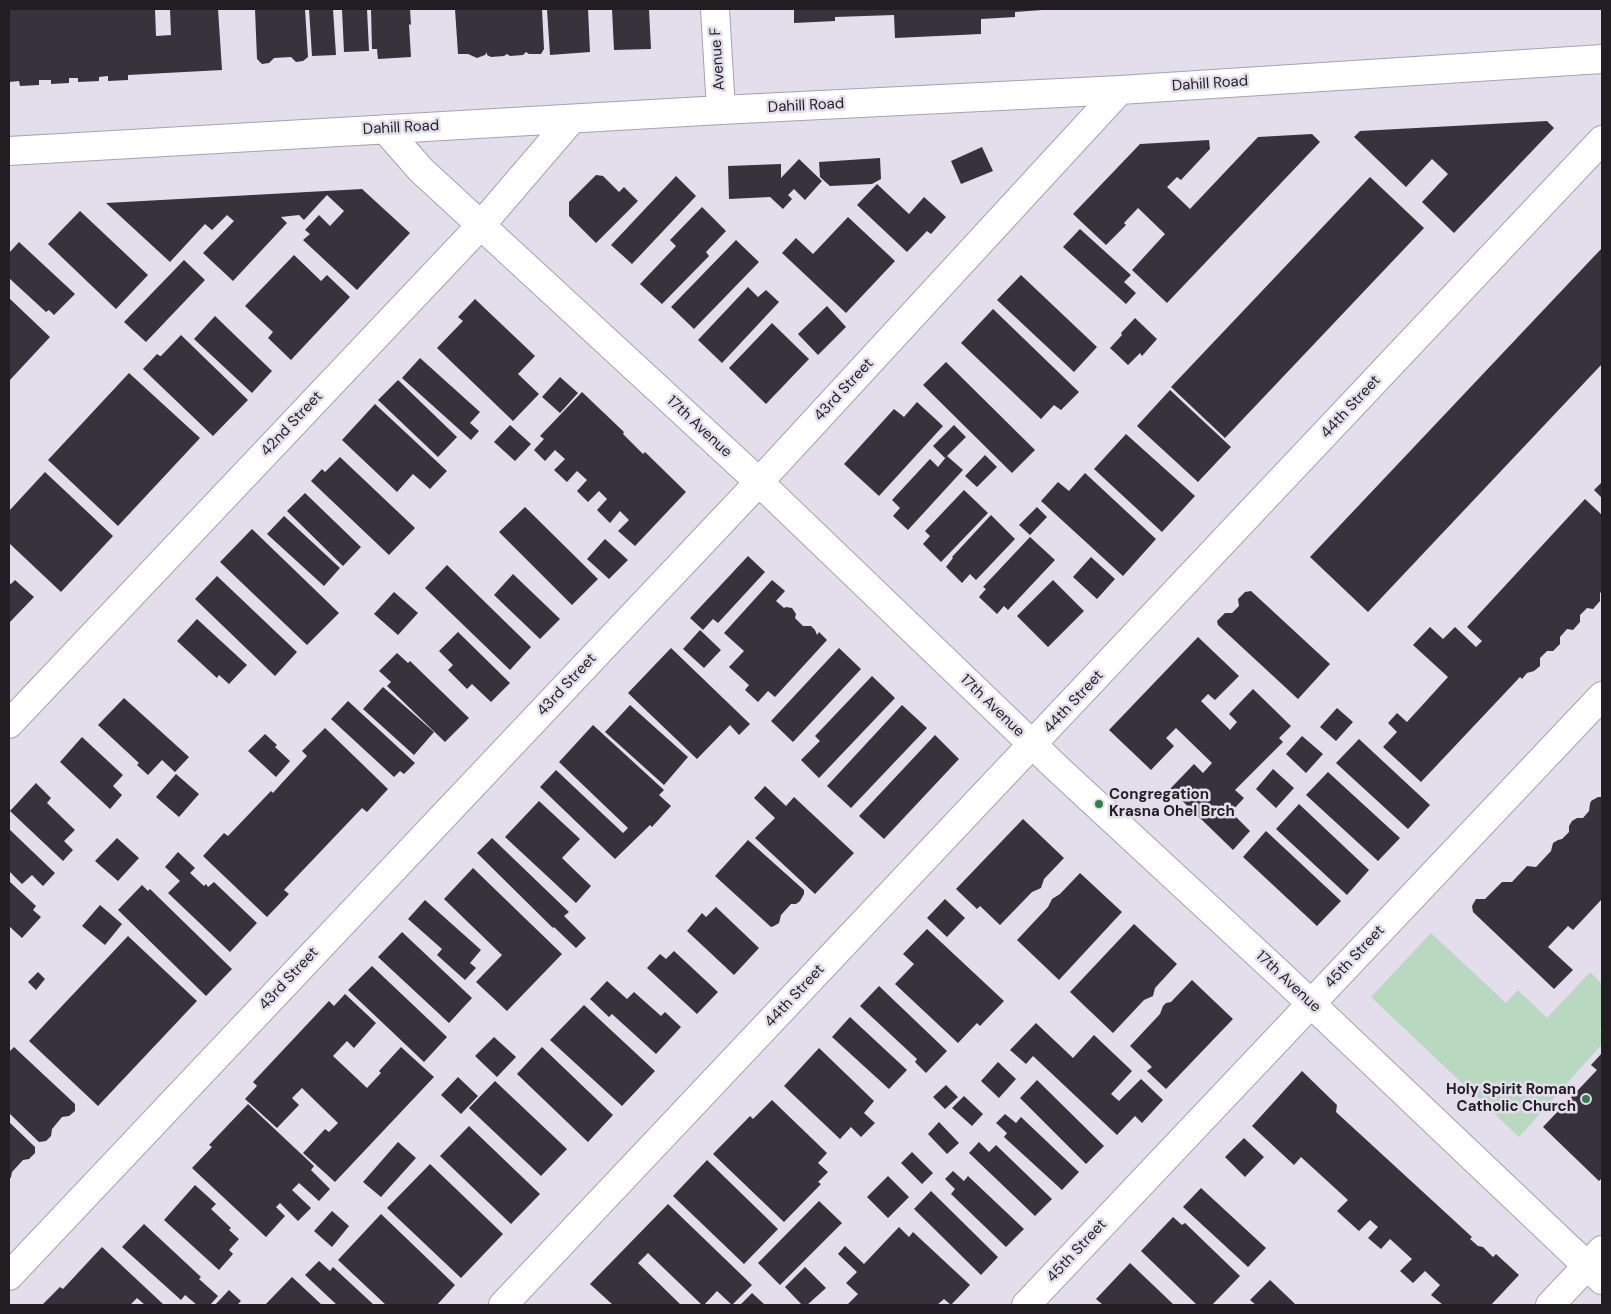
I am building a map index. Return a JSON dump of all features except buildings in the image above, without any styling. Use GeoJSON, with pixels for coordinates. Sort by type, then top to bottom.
{"type":"FeatureCollection","features":[{"type":"Feature","properties":{"kind":"street","name":"Avenue F"},"geometry":{"type":"LineString","coordinates":[[714,9],[721,110]]}},
{"type":"Feature","properties":{"kind":"street","name":"Dahill Road"},"geometry":{"type":"LineString","coordinates":[[9,151],[721,110],[1120,90],[1602,59]]}},
{"type":"Feature","properties":{"kind":"street","name":"43rd Street"},"geometry":{"type":"LineString","coordinates":[[9,1276],[759,482],[1120,90]]}},
{"type":"Feature","properties":{"kind":"street","name":"42nd Street"},"geometry":{"type":"LineString","coordinates":[[9,724],[481,225],[571,120]]}},
{"type":"Feature","properties":{"kind":"street","name":"17th Avenue"},"geometry":{"type":"LineString","coordinates":[[385,129],[421,170],[759,482],[1033,745],[1311,1004],[1597,1265]]}},
{"type":"Feature","properties":{"kind":"street","name":"44th Street"},"geometry":{"type":"LineString","coordinates":[[503,1305],[1602,140]]}},
{"type":"Feature","properties":{"kind":"street","name":"45th Street"},"geometry":{"type":"LineString","coordinates":[[1026,1305],[1602,696]]}},
{"type":"Feature","properties":{"kind":"street"},"geometry":{"type":"LineString","coordinates":[[1550,1305],[1597,1265]]}},
{"type":"Feature","properties":{"kind":"green space"},"geometry":{"type":"Polygon","coordinates":[[[1431,933],[1506,1003],[1518,990],[1547,1018],[1590,972],[1602,984],[1602,1028],[1600,1031],[1602,1033],[1602,1044],[1519,1137],[1371,997],[1431,933]]]}},
{"type":"Feature","properties":{"kind":"place","name":"Congregation Krasna Ohel Brch"},"geometry":{"type":"Point","coordinates":[1099,804]}},
{"type":"Feature","properties":{"kind":"place","name":"Holy Spirit Roman Catholic Church"},"geometry":{"type":"Point","coordinates":[1586,1099]}}]}
